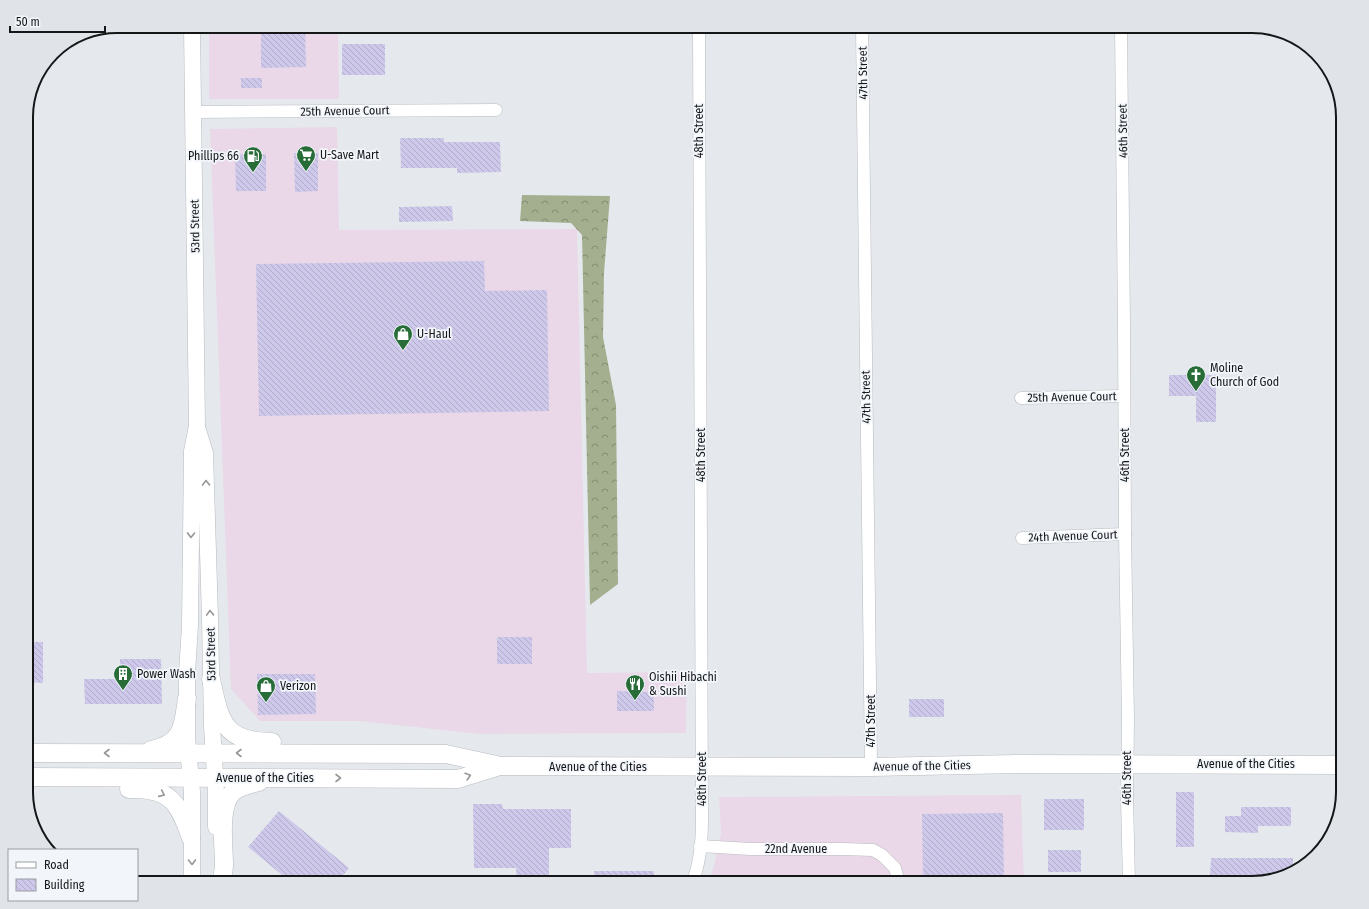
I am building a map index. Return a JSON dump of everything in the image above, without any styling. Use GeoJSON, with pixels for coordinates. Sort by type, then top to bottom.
{"type":"FeatureCollection","features":[{"type":"Feature","properties":{"kind":"main road"},"geometry":{"type":"LineString","coordinates":[[211,679],[217,709],[224,725],[239,737],[246,740],[272,742],[357,742],[446,754]]}},
{"type":"Feature","properties":{"kind":"main road"},"geometry":{"type":"LineString","coordinates":[[134,753],[162,748],[178,736],[182,731],[187,698]]}},
{"type":"Feature","properties":{"kind":"main road","name":"Avenue of the Cities"},"geometry":{"type":"LineString","coordinates":[[33,753],[446,754],[501,766],[702,768],[1017,764],[1336,765]]}},
{"type":"Feature","properties":{"kind":"main road","name":"Avenue of the Cities"},"geometry":{"type":"LineString","coordinates":[[33,777],[458,779],[501,766]]}},
{"type":"Feature","properties":{"kind":"main road"},"geometry":{"type":"LineString","coordinates":[[222,876],[224,866],[225,812],[229,798],[233,792],[246,785],[276,778]]}},
{"type":"Feature","properties":{"kind":"main road"},"geometry":{"type":"LineString","coordinates":[[33,785],[48,788],[144,788],[152,790],[163,794],[174,802],[183,815],[192,838]]}},
{"type":"Feature","properties":{"kind":"street","name":"53rd Street"},"geometry":{"type":"LineString","coordinates":[[192,33],[197,426],[192,451],[190,626],[186,672],[187,738],[192,792],[192,876]]}},
{"type":"Feature","properties":{"kind":"street","name":"48th Street"},"geometry":{"type":"LineString","coordinates":[[694,876],[700,846],[702,820],[699,33]]}},
{"type":"Feature","properties":{"kind":"street","name":"47th Street"},"geometry":{"type":"LineString","coordinates":[[862,33],[871,767]]}},
{"type":"Feature","properties":{"kind":"street","name":"46th Street"},"geometry":{"type":"LineString","coordinates":[[1121,33],[1129,876]]}},
{"type":"Feature","properties":{"kind":"street","name":"25th Avenue Court"},"geometry":{"type":"LineString","coordinates":[[193,112],[496,110]]}},
{"type":"Feature","properties":{"kind":"street","name":"25th Avenue Court"},"geometry":{"type":"LineString","coordinates":[[1021,398],[1124,396]]}},
{"type":"Feature","properties":{"kind":"street","name":"53rd Street"},"geometry":{"type":"LineString","coordinates":[[197,426],[205,453],[212,726],[216,792],[214,876]]}},
{"type":"Feature","properties":{"kind":"street","name":"24th Avenue Court"},"geometry":{"type":"LineString","coordinates":[[1022,538],[1125,534]]}},
{"type":"Feature","properties":{"kind":"street","name":"22nd Avenue"},"geometry":{"type":"LineString","coordinates":[[700,846],[750,849],[873,850],[882,854],[895,868],[897,876]]}},
{"type":"Feature","properties":{"kind":"shaded area"},"geometry":{"type":"Polygon","coordinates":[[[209,33],[338,33],[339,99],[209,99],[209,33]]]}},
{"type":"Feature","properties":{"kind":"shaded area"},"geometry":{"type":"Polygon","coordinates":[[[337,127],[339,230],[577,229],[587,673],[687,672],[686,733],[480,734],[359,721],[260,721],[231,689],[210,129],[337,127]]]}},
{"type":"Feature","properties":{"kind":"shaded area"},"geometry":{"type":"Polygon","coordinates":[[[1021,795],[1024,876],[710,876],[721,833],[719,797],[1021,795]]]}},
{"type":"Feature","properties":{"kind":"green space"},"geometry":{"type":"Polygon","coordinates":[[[522,195],[610,196],[604,273],[603,337],[616,405],[618,584],[590,605],[582,235],[571,223],[520,221],[522,195]]]}},
{"type":"Feature","properties":{"kind":"building"},"geometry":{"type":"Polygon","coordinates":[[[261,33],[305,33],[306,67],[261,68],[261,33]]]}},
{"type":"Feature","properties":{"kind":"building"},"geometry":{"type":"Polygon","coordinates":[[[342,44],[385,44],[385,75],[342,75],[342,44]]]}},
{"type":"Feature","properties":{"kind":"building"},"geometry":{"type":"Polygon","coordinates":[[[241,78],[262,78],[262,88],[241,88],[241,78]]]}},
{"type":"Feature","properties":{"kind":"building"},"geometry":{"type":"Polygon","coordinates":[[[400,138],[444,138],[444,142],[500,142],[501,172],[457,173],[457,168],[401,168],[400,138]]]}},
{"type":"Feature","properties":{"kind":"building","name":"U-Save Mart"},"geometry":{"type":"Polygon","coordinates":[[[294,153],[318,153],[318,191],[295,192],[294,153]]]}},
{"type":"Feature","properties":{"kind":"building"},"geometry":{"type":"Polygon","coordinates":[[[235,154],[266,154],[266,191],[236,191],[235,154]]]}},
{"type":"Feature","properties":{"kind":"building"},"geometry":{"type":"Polygon","coordinates":[[[452,206],[453,221],[399,222],[399,207],[452,206]]]}},
{"type":"Feature","properties":{"kind":"building","name":"U-Haul"},"geometry":{"type":"Polygon","coordinates":[[[484,261],[485,291],[547,290],[549,411],[259,416],[256,264],[484,261]]]}},
{"type":"Feature","properties":{"kind":"building"},"geometry":{"type":"Polygon","coordinates":[[[1169,375],[1216,375],[1216,422],[1196,422],[1196,396],[1169,396],[1169,375]]]}},
{"type":"Feature","properties":{"kind":"building"},"geometry":{"type":"Polygon","coordinates":[[[497,637],[532,637],[532,664],[497,664],[497,637]]]}},
{"type":"Feature","properties":{"kind":"building"},"geometry":{"type":"Polygon","coordinates":[[[33,642],[43,642],[43,683],[33,682],[33,642]]]}},
{"type":"Feature","properties":{"kind":"building","name":"Power Wash"},"geometry":{"type":"Polygon","coordinates":[[[120,659],[161,659],[162,704],[85,704],[84,679],[120,679],[120,659]]]}},
{"type":"Feature","properties":{"kind":"building"},"geometry":{"type":"Polygon","coordinates":[[[257,674],[315,674],[316,714],[258,715],[257,674]]]}},
{"type":"Feature","properties":{"kind":"building","name":"Oishii Hibachi & Sushi"},"geometry":{"type":"Polygon","coordinates":[[[617,691],[654,692],[654,711],[617,711],[617,691]]]}},
{"type":"Feature","properties":{"kind":"building"},"geometry":{"type":"Polygon","coordinates":[[[909,699],[944,699],[944,717],[909,717],[909,699]]]}},
{"type":"Feature","properties":{"kind":"building"},"geometry":{"type":"Polygon","coordinates":[[[1176,792],[1194,792],[1194,847],[1176,847],[1176,792]]]}},
{"type":"Feature","properties":{"kind":"building"},"geometry":{"type":"Polygon","coordinates":[[[1044,799],[1084,799],[1084,830],[1044,830],[1044,799]]]}},
{"type":"Feature","properties":{"kind":"building"},"geometry":{"type":"Polygon","coordinates":[[[473,804],[502,804],[503,809],[571,809],[571,848],[549,848],[549,876],[517,876],[516,868],[474,868],[473,804]]]}},
{"type":"Feature","properties":{"kind":"building"},"geometry":{"type":"Polygon","coordinates":[[[1241,807],[1291,807],[1291,826],[1258,826],[1258,833],[1225,832],[1225,816],[1241,816],[1241,807]]]}},
{"type":"Feature","properties":{"kind":"building"},"geometry":{"type":"Polygon","coordinates":[[[279,811],[349,868],[343,876],[283,876],[248,847],[279,811]]]}},
{"type":"Feature","properties":{"kind":"building"},"geometry":{"type":"Polygon","coordinates":[[[1003,813],[1004,876],[923,876],[922,814],[1003,813]]]}},
{"type":"Feature","properties":{"kind":"building"},"geometry":{"type":"Polygon","coordinates":[[[1048,850],[1081,850],[1081,872],[1048,872],[1048,850]]]}},
{"type":"Feature","properties":{"kind":"building"},"geometry":{"type":"Polygon","coordinates":[[[1211,858],[1293,858],[1293,865],[1279,872],[1265,873],[1265,875],[1262,875],[1210,875],[1211,858]]]}},
{"type":"Feature","properties":{"kind":"building"},"geometry":{"type":"Polygon","coordinates":[[[594,871],[654,871],[654,876],[594,876],[594,871]]]}},
{"type":"Feature","properties":{"kind":"place","name":"U-Save Mart"},"geometry":{"type":"Point","coordinates":[306,172]}},
{"type":"Feature","properties":{"kind":"place","name":"Phillips 66"},"geometry":{"type":"Point","coordinates":[253,173]}},
{"type":"Feature","properties":{"kind":"place","name":"U-Haul"},"geometry":{"type":"Point","coordinates":[403,351]}},
{"type":"Feature","properties":{"kind":"place","name":"Moline Church of God"},"geometry":{"type":"Point","coordinates":[1196,392]}},
{"type":"Feature","properties":{"kind":"place","name":"Power Wash"},"geometry":{"type":"Point","coordinates":[123,691]}},
{"type":"Feature","properties":{"kind":"place","name":"Oishii Hibachi & Sushi"},"geometry":{"type":"Point","coordinates":[635,701]}},
{"type":"Feature","properties":{"kind":"place","name":"Verizon"},"geometry":{"type":"Point","coordinates":[266,703]}}]}
